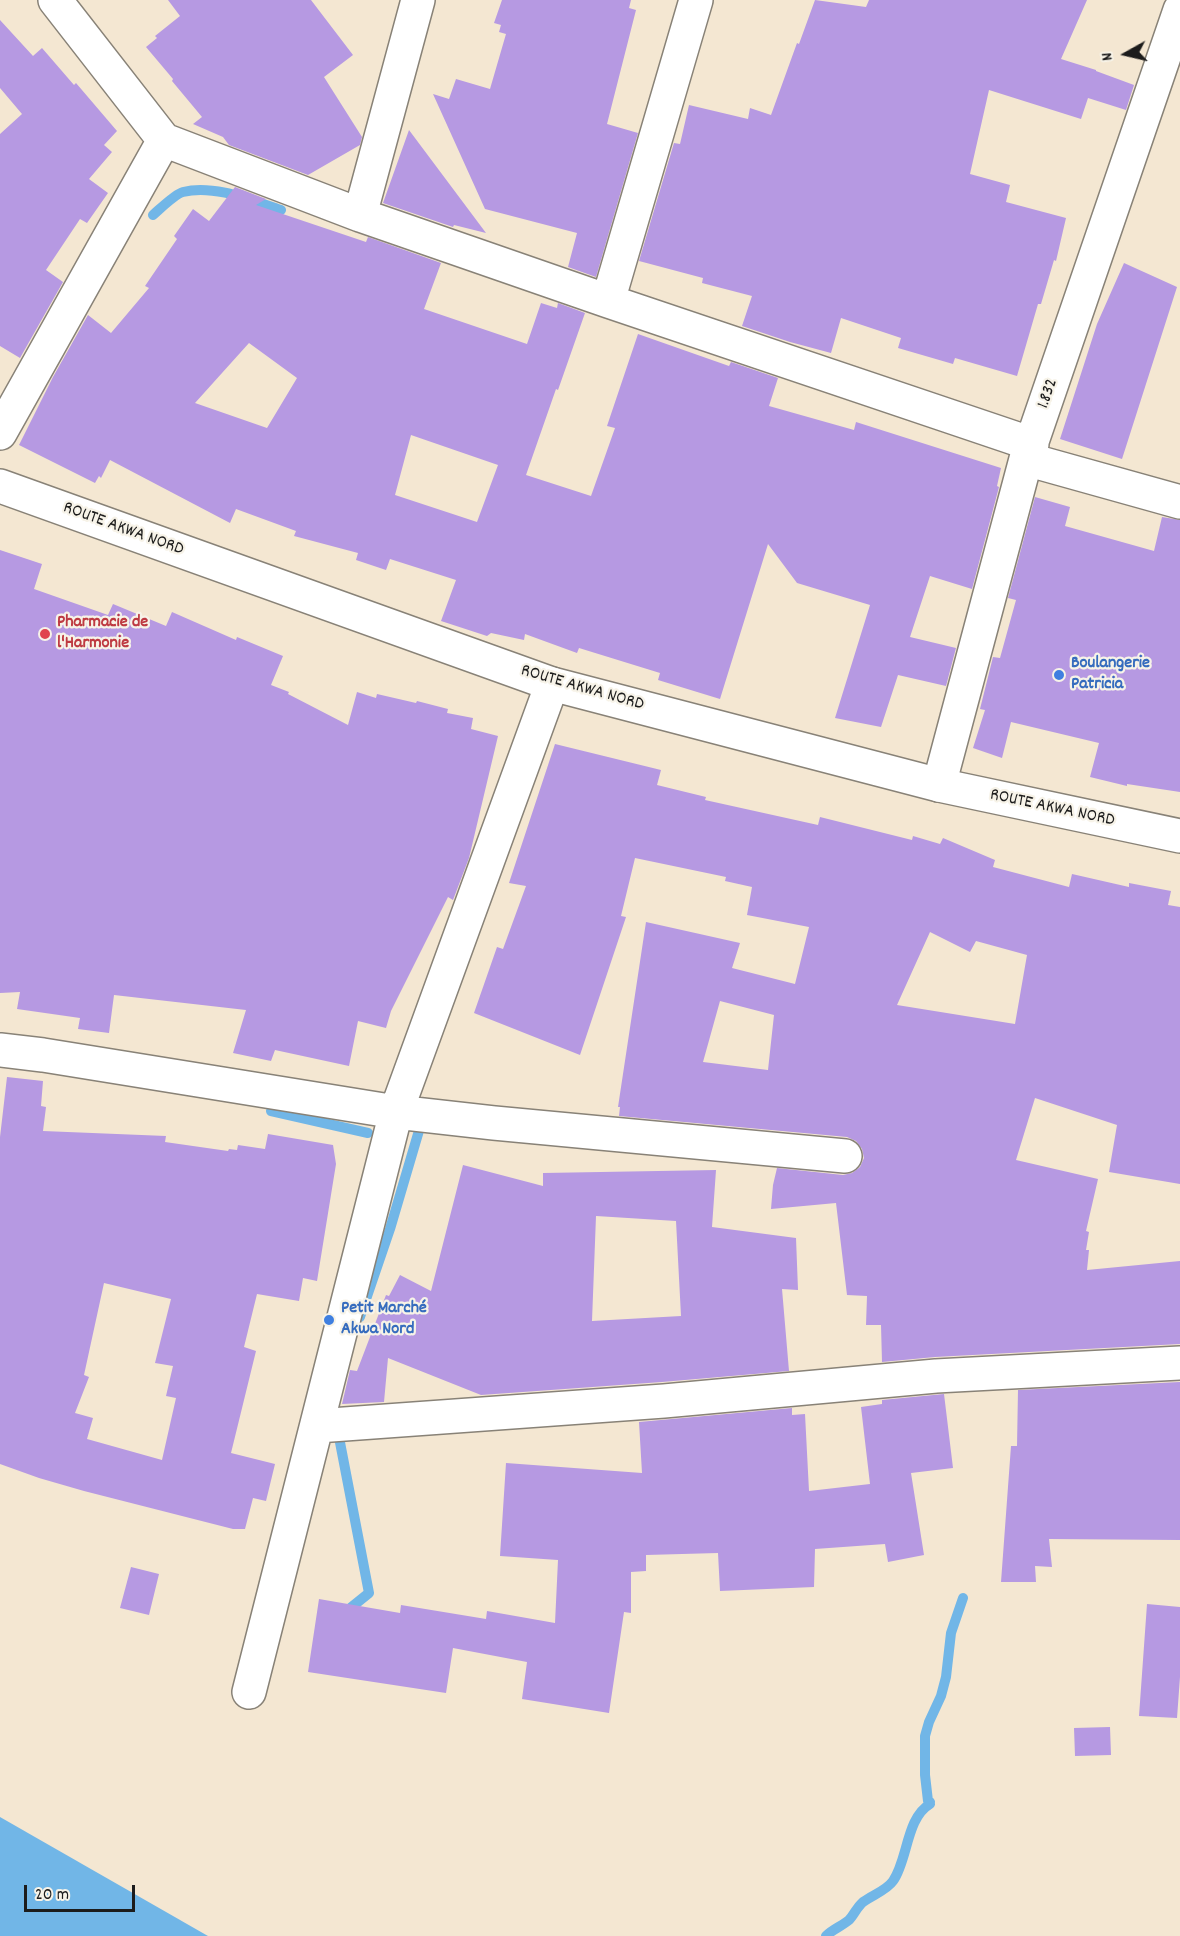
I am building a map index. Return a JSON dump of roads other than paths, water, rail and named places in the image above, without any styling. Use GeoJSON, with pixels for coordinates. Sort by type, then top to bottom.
{"type":"FeatureCollection","features":[{"type":"Feature","properties":{"kind":"street"},"geometry":{"type":"LineString","coordinates":[[55,0],[164,140],[360,215],[1180,502]]}},
{"type":"Feature","properties":{"kind":"street"},"geometry":{"type":"LineString","coordinates":[[360,215],[418,0]]}},
{"type":"Feature","properties":{"kind":"street"},"geometry":{"type":"LineString","coordinates":[[608,301],[696,0]]}},
{"type":"Feature","properties":{"kind":"street","name":"1.832"},"geometry":{"type":"LineString","coordinates":[[939,785],[1029,451],[1180,10]]}},
{"type":"Feature","properties":{"kind":"street"},"geometry":{"type":"LineString","coordinates":[[0,433],[164,140]]}},
{"type":"Feature","properties":{"kind":"street","name":"ROUTE AKWA NORD"},"geometry":{"type":"LineString","coordinates":[[0,486],[552,684],[939,785],[1180,836]]}},
{"type":"Feature","properties":{"kind":"street"},"geometry":{"type":"LineString","coordinates":[[249,1692],[396,1112],[552,684]]}},
{"type":"Feature","properties":{"kind":"street"},"geometry":{"type":"LineString","coordinates":[[0,1050],[396,1112],[845,1156]]}},
{"type":"Feature","properties":{"kind":"street"},"geometry":{"type":"LineString","coordinates":[[317,1426],[664,1401],[936,1376],[1180,1364]]}},
{"type":"Feature","properties":{"kind":"water"},"geometry":{"type":"Polygon","coordinates":[[[0,1817],[208,1936],[0,1936],[0,1817]]]}},
{"type":"Feature","properties":{"kind":"waterway"},"geometry":{"type":"LineString","coordinates":[[153,215],[180,193],[195,190],[220,192],[246,198],[281,210]]}},
{"type":"Feature","properties":{"kind":"waterway"},"geometry":{"type":"LineString","coordinates":[[271,1111],[368,1133]]}},
{"type":"Feature","properties":{"kind":"waterway"},"geometry":{"type":"LineString","coordinates":[[360,1317],[390,1229],[423,1117]]}},
{"type":"Feature","properties":{"kind":"waterway"},"geometry":{"type":"LineString","coordinates":[[338,1432],[369,1593],[343,1614]]}},
{"type":"Feature","properties":{"kind":"waterway"},"geometry":{"type":"LineString","coordinates":[[930,1802],[925,1775],[925,1736],[941,1696],[946,1677],[951,1633],[963,1598]]}},
{"type":"Feature","properties":{"kind":"waterway"},"geometry":{"type":"LineString","coordinates":[[826,1936],[849,1920],[863,1902],[893,1881],[902,1862],[916,1819],[930,1804]]}},
{"type":"Feature","properties":{"kind":"place","name":"Pharmacie de l'Harmonie"},"geometry":{"type":"Point","coordinates":[45,634]}},
{"type":"Feature","properties":{"kind":"place","name":"Boulangerie Patricia"},"geometry":{"type":"Point","coordinates":[1059,675]}},
{"type":"Feature","properties":{"kind":"place","name":"Petit Marché Akwa Nord"},"geometry":{"type":"Point","coordinates":[329,1320]}}]}
